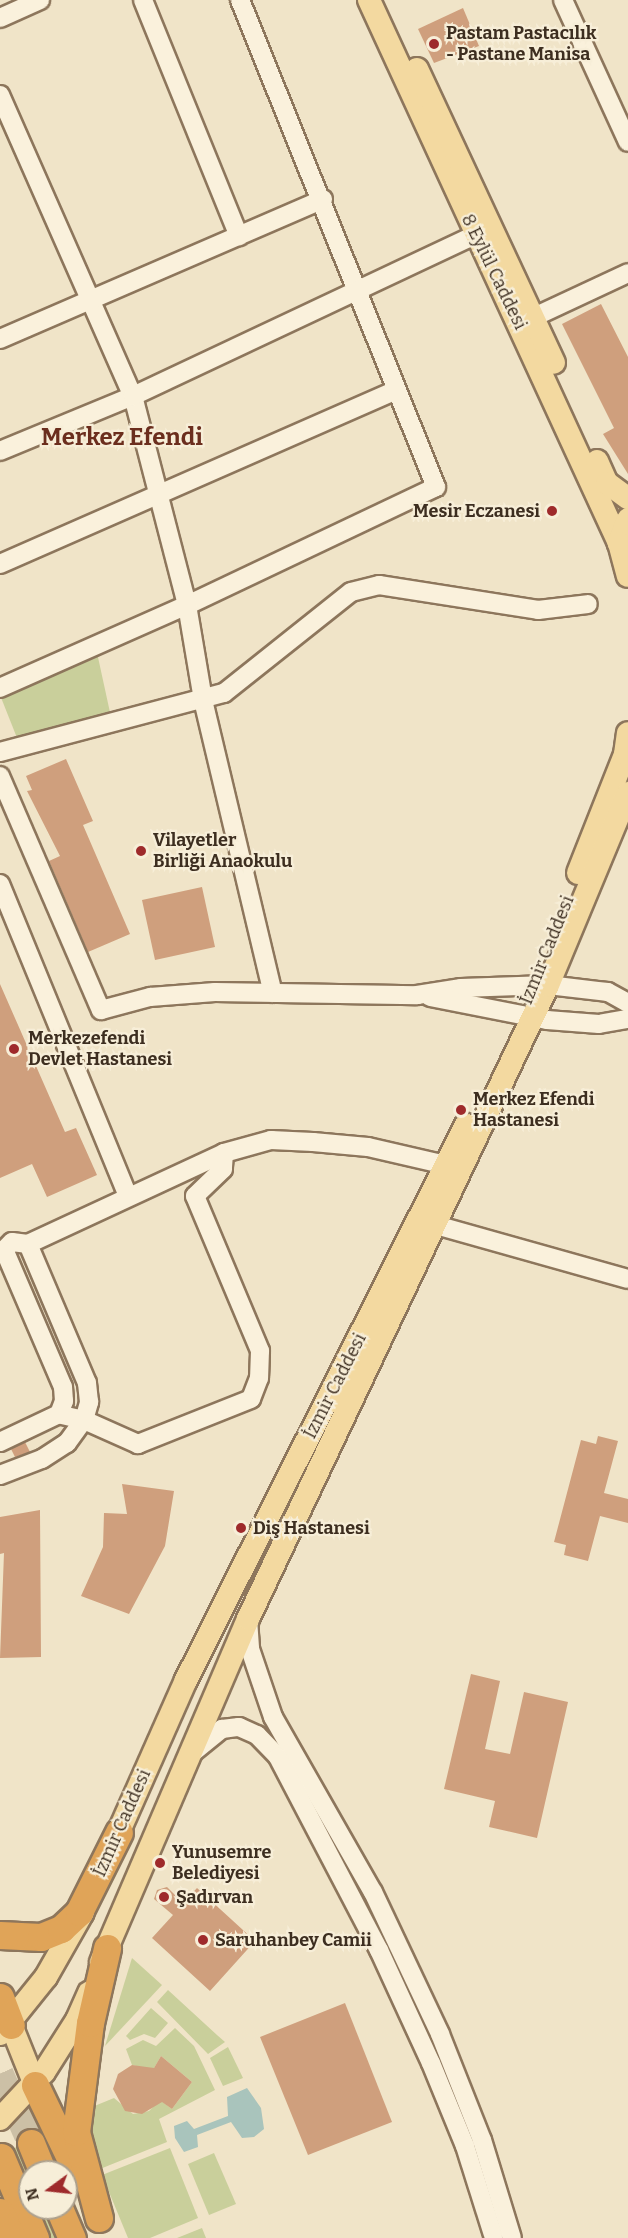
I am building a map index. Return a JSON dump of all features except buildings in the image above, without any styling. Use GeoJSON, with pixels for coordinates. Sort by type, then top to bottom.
{"type":"FeatureCollection","features":[{"type":"Feature","properties":{"kind":"highway"},"geometry":{"type":"LineString","coordinates":[[0,1935],[40,1937],[61,1929],[79,1912],[119,1832]]}},
{"type":"Feature","properties":{"kind":"highway"},"geometry":{"type":"LineString","coordinates":[[103,2228],[76,2132],[90,2023],[107,1948]]}},
{"type":"Feature","properties":{"kind":"highway"},"geometry":{"type":"LineString","coordinates":[[35,2085],[103,2228]]}},
{"type":"Feature","properties":{"kind":"highway"},"geometry":{"type":"LineString","coordinates":[[31,2143],[39,2160]]}},
{"type":"Feature","properties":{"kind":"highway"},"geometry":{"type":"LineString","coordinates":[[1,2157],[35,2238]]}},
{"type":"Feature","properties":{"kind":"highway"},"geometry":{"type":"LineString","coordinates":[[0,2212],[12,2238]]}},
{"type":"Feature","properties":{"kind":"highway"},"geometry":{"type":"LineString","coordinates":[[64,2220],[72,2238]]}},
{"type":"Feature","properties":{"kind":"main road","name":"8 Eylül Caddesi"},"geometry":{"type":"LineString","coordinates":[[369,0],[475,235],[526,320],[619,543],[628,576]]}},
{"type":"Feature","properties":{"kind":"main road"},"geometry":{"type":"LineString","coordinates":[[384,0],[526,320],[607,483],[628,498]]}},
{"type":"Feature","properties":{"kind":"main road"},"geometry":{"type":"LineString","coordinates":[[619,543],[628,519]]}},
{"type":"Feature","properties":{"kind":"main road","name":"İzmir Caddesi"},"geometry":{"type":"LineString","coordinates":[[541,985],[625,754],[628,734]]}},
{"type":"Feature","properties":{"kind":"main road","name":"İzmir Caddesi"},"geometry":{"type":"LineString","coordinates":[[2,2012],[75,1930],[186,1680],[453,1169],[541,985],[628,793]]}},
{"type":"Feature","properties":{"kind":"main road","name":"İzmir Caddesi"},"geometry":{"type":"LineString","coordinates":[[0,2119],[35,2085],[77,2020],[248,1618],[436,1225],[453,1169]]}},
{"type":"Feature","properties":{"kind":"main road"},"geometry":{"type":"LineString","coordinates":[[2,2012],[35,2085]]}},
{"type":"Feature","properties":{"kind":"street"},"geometry":{"type":"LineString","coordinates":[[0,18],[40,0]]}},
{"type":"Feature","properties":{"kind":"street"},"geometry":{"type":"LineString","coordinates":[[143,0],[239,236]]}},
{"type":"Feature","properties":{"kind":"street"},"geometry":{"type":"LineString","coordinates":[[0,688],[187,604],[436,487],[323,199],[240,0]]}},
{"type":"Feature","properties":{"kind":"street"},"geometry":{"type":"LineString","coordinates":[[563,0],[628,142]]}},
{"type":"Feature","properties":{"kind":"street"},"geometry":{"type":"LineString","coordinates":[[0,95],[133,396],[187,604],[203,700],[273,993]]}},
{"type":"Feature","properties":{"kind":"street"},"geometry":{"type":"LineString","coordinates":[[0,339],[323,199]]}},
{"type":"Feature","properties":{"kind":"street"},"geometry":{"type":"LineString","coordinates":[[0,451],[133,396],[475,235]]}},
{"type":"Feature","properties":{"kind":"street"},"geometry":{"type":"LineString","coordinates":[[526,320],[628,273]]}},
{"type":"Feature","properties":{"kind":"street"},"geometry":{"type":"LineString","coordinates":[[0,564],[397,390]]}},
{"type":"Feature","properties":{"kind":"street"},"geometry":{"type":"LineString","coordinates":[[0,752],[224,693],[351,592],[379,585],[538,610],[588,604]]}},
{"type":"Feature","properties":{"kind":"street"},"geometry":{"type":"LineString","coordinates":[[0,777],[101,1010],[150,997],[273,993],[417,995],[461,988],[541,985],[608,992],[628,1003]]}},
{"type":"Feature","properties":{"kind":"street"},"geometry":{"type":"LineString","coordinates":[[0,884],[128,1196]]}},
{"type":"Feature","properties":{"kind":"street"},"geometry":{"type":"LineString","coordinates":[[417,995],[526,1016],[599,1024],[628,1019]]}},
{"type":"Feature","properties":{"kind":"street"},"geometry":{"type":"LineString","coordinates":[[59,1414],[64,1401],[63,1387],[2,1253],[12,1242],[28,1244],[224,1153],[271,1140],[368,1148],[453,1169]]}},
{"type":"Feature","properties":{"kind":"street"},"geometry":{"type":"LineString","coordinates":[[0,1442],[59,1414],[84,1420],[138,1444],[251,1399],[259,1378],[260,1351],[195,1196],[223,1169],[224,1153]]}},
{"type":"Feature","properties":{"kind":"street"},"geometry":{"type":"LineString","coordinates":[[436,1225],[628,1279]]}},
{"type":"Feature","properties":{"kind":"street"},"geometry":{"type":"LineString","coordinates":[[0,1475],[42,1459],[67,1443],[84,1420],[89,1402],[87,1383],[28,1244]]}},
{"type":"Feature","properties":{"kind":"street"},"geometry":{"type":"LineString","coordinates":[[248,1618],[250,1649],[273,1718],[373,1892],[440,2034],[482,2139],[512,2238]]}},
{"type":"Feature","properties":{"kind":"street"},"geometry":{"type":"LineString","coordinates":[[188,1757],[222,1729],[239,1727],[258,1735],[278,1757],[379,1950],[431,2063],[465,2146],[494,2238]]}},
{"type":"Feature","properties":{"kind":"green space"},"geometry":{"type":"Polygon","coordinates":[[[96,648],[111,717],[21,748],[0,695],[96,648]]]}},
{"type":"Feature","properties":{"kind":"green space"},"geometry":{"type":"Polygon","coordinates":[[[132,1958],[162,1985],[105,2046],[132,1958]]]}},
{"type":"Feature","properties":{"kind":"green space"},"geometry":{"type":"Polygon","coordinates":[[[168,1990],[225,2042],[208,2054],[157,2002],[168,1990]]]}},
{"type":"Feature","properties":{"kind":"green space"},"geometry":{"type":"Polygon","coordinates":[[[151,2008],[168,2023],[155,2038],[144,2034],[130,2040],[126,2036],[151,2008]]]}},
{"type":"Feature","properties":{"kind":"green space"},"geometry":{"type":"Polygon","coordinates":[[[175,2028],[194,2046],[215,2090],[159,2119],[167,2142],[100,2169],[89,2129],[92,2107],[114,2098],[133,2114],[149,2111],[160,2100],[172,2109],[192,2082],[161,2056],[153,2070],[132,2065],[126,2049],[143,2040],[156,2046],[175,2028]]]}},
{"type":"Feature","properties":{"kind":"green space"},"geometry":{"type":"Polygon","coordinates":[[[228,2047],[243,2078],[223,2086],[210,2058],[228,2047]]]}},
{"type":"Feature","properties":{"kind":"green space"},"geometry":{"type":"Polygon","coordinates":[[[19,2146],[25,2160],[18,2160],[18,2168],[10,2150],[19,2146]]]}},
{"type":"Feature","properties":{"kind":"green space"},"geometry":{"type":"Polygon","coordinates":[[[170,2148],[198,2218],[150,2238],[128,2238],[102,2175],[170,2148]]]}},
{"type":"Feature","properties":{"kind":"green space"},"geometry":{"type":"Polygon","coordinates":[[[214,2153],[236,2204],[209,2215],[188,2164],[214,2153]]]}},
{"type":"Feature","properties":{"kind":"green space"},"geometry":{"type":"Polygon","coordinates":[[[40,2220],[51,2220],[59,2238],[48,2238],[40,2220]]]}},
{"type":"Feature","properties":{"kind":"green space"},"geometry":{"type":"Polygon","coordinates":[[[202,2228],[206,2238],[177,2238],[202,2228]]]}},
{"type":"Feature","properties":{"kind":"water"},"geometry":{"type":"Polygon","coordinates":[[[247,2088],[261,2108],[264,2129],[254,2137],[242,2138],[231,2122],[197,2135],[198,2147],[184,2152],[175,2138],[174,2126],[187,2121],[194,2129],[228,2116],[227,2097],[247,2088]]]}},
{"type":"Feature","properties":{"kind":"tunnel"},"geometry":{"type":"LineString","coordinates":[[0,2073],[31,2143]]}},
{"type":"Feature","properties":{"kind":"place","name":"Pastam Pastacılık - Pastane Manisa"},"geometry":{"type":"Point","coordinates":[434,44]}},
{"type":"Feature","properties":{"kind":"place","name":"Mesir Eczanesi"},"geometry":{"type":"Point","coordinates":[552,511]}},
{"type":"Feature","properties":{"kind":"place","name":"Vilayetler Birliği Anaokulu"},"geometry":{"type":"Point","coordinates":[141,851]}},
{"type":"Feature","properties":{"kind":"place","name":"Merkezefendi Devlet Hastanesi"},"geometry":{"type":"Point","coordinates":[14,1049]}},
{"type":"Feature","properties":{"kind":"place","name":"Merkez Efendi Hastanesi"},"geometry":{"type":"Point","coordinates":[461,1110]}},
{"type":"Feature","properties":{"kind":"place","name":"Diş Hastanesi"},"geometry":{"type":"Point","coordinates":[241,1528]}},
{"type":"Feature","properties":{"kind":"place","name":"Yunusemre Belediyesi"},"geometry":{"type":"Point","coordinates":[160,1863]}},
{"type":"Feature","properties":{"kind":"place","name":"Şadırvan"},"geometry":{"type":"Point","coordinates":[164,1897]}},
{"type":"Feature","properties":{"kind":"place","name":"Saruhanbey Camii"},"geometry":{"type":"Point","coordinates":[203,1940]}},
{"type":"Feature","properties":{"kind":"district","name":"Merkez Efendi"},"geometry":{"type":"Point","coordinates":[122,438]}}]}
